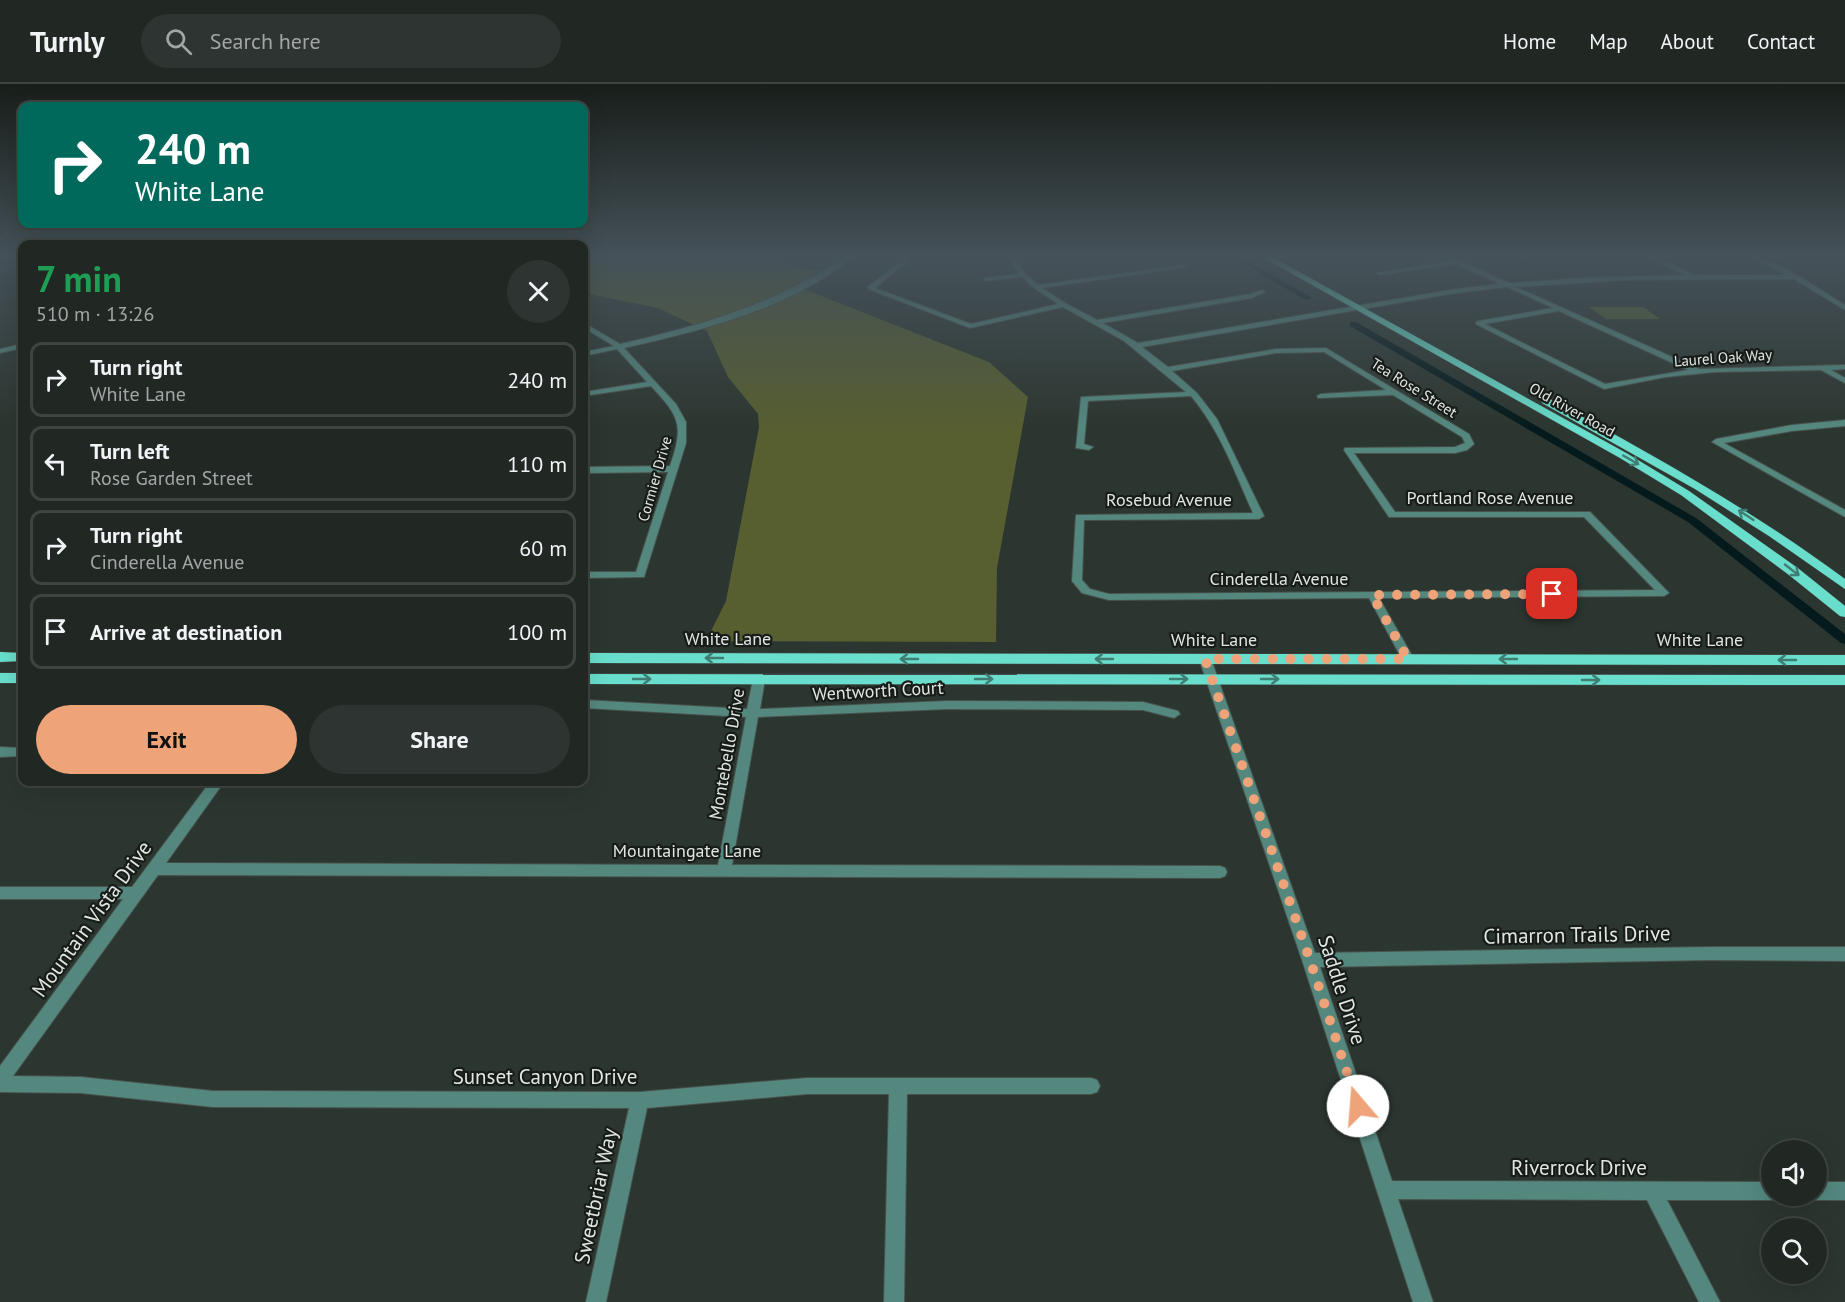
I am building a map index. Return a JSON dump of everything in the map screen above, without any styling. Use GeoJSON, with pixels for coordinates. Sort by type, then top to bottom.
{"type":"FeatureCollection","features":[{"type":"Feature","properties":{"kind":"main road","name":"Old River Road"},"geometry":{"type":"LineString","coordinates":[[1368,315],[1685,493],[1776,558],[1845,613]]}},
{"type":"Feature","properties":{"kind":"main road","name":"Old River Road"},"geometry":{"type":"LineString","coordinates":[[1387,315],[1679,474],[1746,515],[1845,585]]}},
{"type":"Feature","properties":{"kind":"main road"},"geometry":{"type":"LineString","coordinates":[[0,657],[18,657]]}},
{"type":"Feature","properties":{"kind":"main road","name":"White Lane"},"geometry":{"type":"LineString","coordinates":[[588,658],[1845,660]]}},
{"type":"Feature","properties":{"kind":"main road"},"geometry":{"type":"LineString","coordinates":[[759,679],[773,668],[862,666],[882,659]]}},
{"type":"Feature","properties":{"kind":"main road"},"geometry":{"type":"LineString","coordinates":[[1541,680],[1542,669],[1547,667],[1603,665],[1615,660]]}},
{"type":"Feature","properties":{"kind":"main road"},"geometry":{"type":"LineString","coordinates":[[0,678],[18,678]]}},
{"type":"Feature","properties":{"kind":"main road"},"geometry":{"type":"LineString","coordinates":[[588,679],[1845,680]]}},
{"type":"Feature","properties":{"kind":"street"},"geometry":{"type":"LineString","coordinates":[[588,353],[698,326],[732,315]]}},
{"type":"Feature","properties":{"kind":"street"},"geometry":{"type":"LineString","coordinates":[[941,315],[970,326],[1020,315]]}},
{"type":"Feature","properties":{"kind":"street"},"geometry":{"type":"LineString","coordinates":[[1083,315],[1132,343],[1193,394]]}},
{"type":"Feature","properties":{"kind":"street"},"geometry":{"type":"LineString","coordinates":[[1096,322],[1139,315]]}},
{"type":"Feature","properties":{"kind":"street"},"geometry":{"type":"LineString","coordinates":[[1132,343],[1289,315],[1311,315]]}},
{"type":"Feature","properties":{"kind":"street","name":"Laurel Oak Way"},"geometry":{"type":"LineString","coordinates":[[1526,315],[1478,323],[1604,387],[1698,372],[1845,367]]}},
{"type":"Feature","properties":{"kind":"street"},"geometry":{"type":"LineString","coordinates":[[1573,315],[1698,372]]}},
{"type":"Feature","properties":{"kind":"street"},"geometry":{"type":"LineString","coordinates":[[1132,343],[1297,320],[1303,316]]}},
{"type":"Feature","properties":{"kind":"street","name":"Cormier Drive"},"geometry":{"type":"LineString","coordinates":[[588,327],[619,346],[672,404],[682,422],[682,443],[640,575],[588,575]]}},
{"type":"Feature","properties":{"kind":"street"},"geometry":{"type":"LineString","coordinates":[[0,351],[18,347]]}},
{"type":"Feature","properties":{"kind":"street","name":"Tea Rose Street"},"geometry":{"type":"LineString","coordinates":[[1164,370],[1276,351],[1326,350],[1466,436],[1470,440],[1468,446],[1455,450],[1348,450],[1392,515]]}},
{"type":"Feature","properties":{"kind":"street"},"geometry":{"type":"LineString","coordinates":[[1822,367],[1845,381]]}},
{"type":"Feature","properties":{"kind":"street"},"geometry":{"type":"LineString","coordinates":[[588,393],[653,383]]}},
{"type":"Feature","properties":{"kind":"street"},"geometry":{"type":"LineString","coordinates":[[1321,396],[1395,392]]}},
{"type":"Feature","properties":{"kind":"street"},"geometry":{"type":"LineString","coordinates":[[1089,447],[1079,446],[1084,399],[1193,394]]}},
{"type":"Feature","properties":{"kind":"street","name":"Rosebud Avenue"},"geometry":{"type":"LineString","coordinates":[[1109,597],[1086,591],[1077,581],[1079,517],[1259,516],[1211,418],[1193,394]]}},
{"type":"Feature","properties":{"kind":"street"},"geometry":{"type":"LineString","coordinates":[[1845,423],[1792,428],[1716,442],[1845,514]]}},
{"type":"Feature","properties":{"kind":"street"},"geometry":{"type":"LineString","coordinates":[[588,470],[674,469]]}},
{"type":"Feature","properties":{"kind":"street","name":"Portland Rose Avenue"},"geometry":{"type":"LineString","coordinates":[[1392,515],[1587,514],[1664,593]]}},
{"type":"Feature","properties":{"kind":"street","name":"Cinderella Avenue"},"geometry":{"type":"LineString","coordinates":[[1109,597],[1664,593]]}},
{"type":"Feature","properties":{"kind":"street"},"geometry":{"type":"LineString","coordinates":[[1372,595],[1408,659]]}},
{"type":"Feature","properties":{"kind":"street","name":"Saddle Drive"},"geometry":{"type":"LineString","coordinates":[[1205,659],[1310,960],[1423,1302]]}},
{"type":"Feature","properties":{"kind":"street","name":"Montebello Drive"},"geometry":{"type":"LineString","coordinates":[[724,871],[759,679]]}},
{"type":"Feature","properties":{"kind":"street","name":"Wentworth Court"},"geometry":{"type":"LineString","coordinates":[[588,704],[754,712],[936,706],[1143,706],[1174,714]]}},
{"type":"Feature","properties":{"kind":"street"},"geometry":{"type":"LineString","coordinates":[[0,752],[18,752]]}},
{"type":"Feature","properties":{"kind":"street","name":"Mountain Vista Drive"},"geometry":{"type":"LineString","coordinates":[[0,1082],[214,786]]}},
{"type":"Feature","properties":{"kind":"street","name":"Mountaingate Lane"},"geometry":{"type":"LineString","coordinates":[[153,869],[1220,872]]}},
{"type":"Feature","properties":{"kind":"street"},"geometry":{"type":"LineString","coordinates":[[0,893],[136,893]]}},
{"type":"Feature","properties":{"kind":"street","name":"Cimarron Trails Drive"},"geometry":{"type":"LineString","coordinates":[[1310,960],[1458,959],[1649,953],[1845,954]]}},
{"type":"Feature","properties":{"kind":"street","name":"Sunset Canyon Drive"},"geometry":{"type":"LineString","coordinates":[[0,1082],[81,1085],[213,1099],[640,1100],[807,1086],[1091,1086]]}},
{"type":"Feature","properties":{"kind":"street"},"geometry":{"type":"LineString","coordinates":[[894,1302],[898,1086]]}},
{"type":"Feature","properties":{"kind":"street","name":"Sweetbriar Way"},"geometry":{"type":"LineString","coordinates":[[596,1302],[640,1100]]}},
{"type":"Feature","properties":{"kind":"street","name":"Riverrock Drive"},"geometry":{"type":"LineString","coordinates":[[1386,1190],[1761,1191]]}},
{"type":"Feature","properties":{"kind":"street"},"geometry":{"type":"LineString","coordinates":[[1652,1191],[1710,1302]]}},
{"type":"Feature","properties":{"kind":"street"},"geometry":{"type":"LineString","coordinates":[[1827,1191],[1845,1191]]}},
{"type":"Feature","properties":{"kind":"green space"},"geometry":{"type":"Polygon","coordinates":[[[673,315],[869,315],[989,362],[1028,397],[997,568],[996,642],[706,641],[726,601],[759,427],[758,414],[728,377],[707,331],[673,315]]]}},
{"type":"Feature","properties":{"kind":"green space"},"geometry":{"type":"Polygon","coordinates":[[[1600,315],[1654,315],[1660,319],[1606,319],[1600,315]]]}},
{"type":"Feature","properties":{"kind":"waterway"},"geometry":{"type":"LineString","coordinates":[[1353,324],[1692,520],[1845,640]]}},
{"type":"Feature","properties":{"kind":"route"},"geometry":{"type":"LineString","coordinates":[[1358,1106],[1310,960],[1205,659],[1408,659],[1372,595],[1552,594]]}}]}
